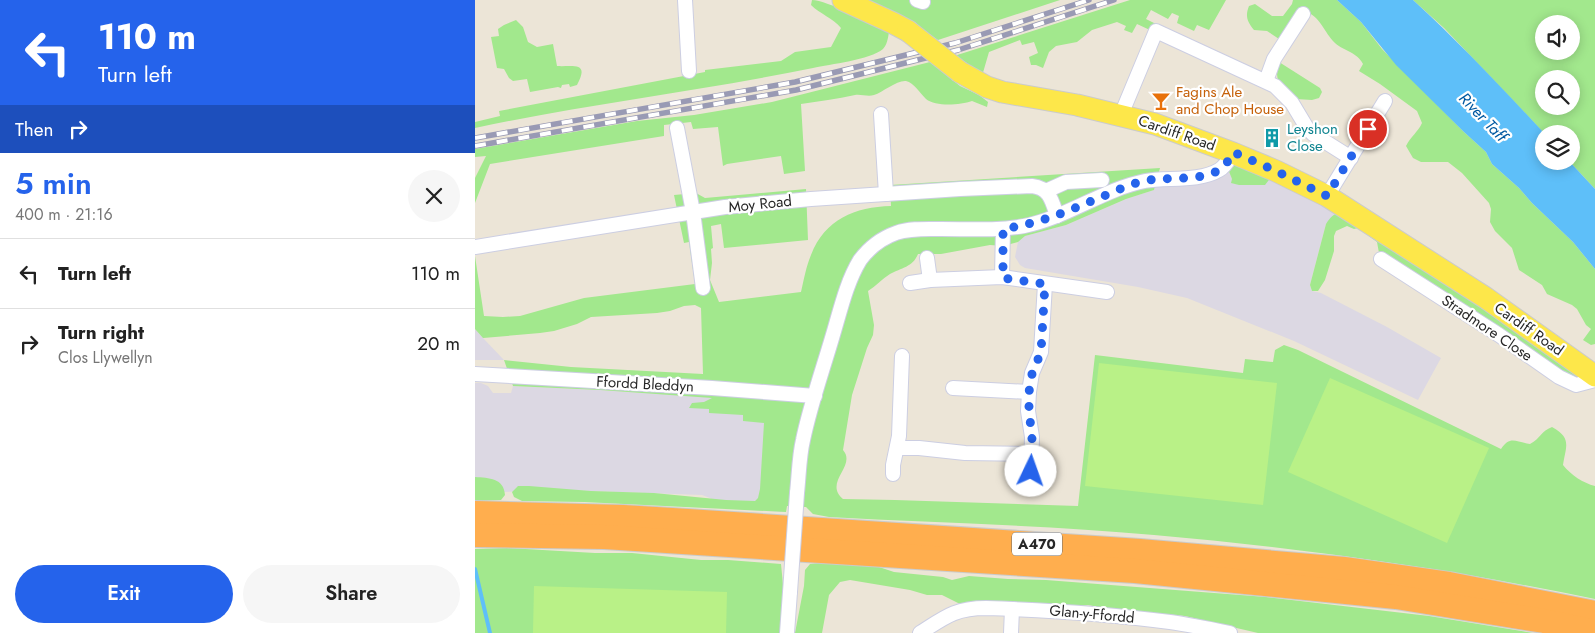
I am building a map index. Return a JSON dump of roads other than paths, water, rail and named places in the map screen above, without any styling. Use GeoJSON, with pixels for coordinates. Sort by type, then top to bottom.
{"type":"FeatureCollection","features":[{"type":"Feature","properties":{"kind":"highway","name":"A470"},"geometry":{"type":"LineString","coordinates":[[475,513],[688,520],[1130,550],[1256,561],[1439,582],[1595,613]]}},
{"type":"Feature","properties":{"kind":"highway","name":"A470"},"geometry":{"type":"LineString","coordinates":[[475,535],[604,537],[1135,572],[1396,597],[1544,621],[1595,632]]}},
{"type":"Feature","properties":{"kind":"main road","name":"Cardiff Road"},"geometry":{"type":"LineString","coordinates":[[843,0],[908,31],[960,72],[1002,92],[1077,105],[1155,124],[1233,152],[1285,175],[1327,196],[1485,298],[1595,376]]}},
{"type":"Feature","properties":{"kind":"street"},"geometry":{"type":"LineString","coordinates":[[685,0],[689,71]]}},
{"type":"Feature","properties":{"kind":"street"},"geometry":{"type":"LineString","coordinates":[[1266,81],[1274,58],[1303,14]]}},
{"type":"Feature","properties":{"kind":"street"},"geometry":{"type":"LineString","coordinates":[[1121,115],[1157,31],[1275,86],[1292,103],[1307,128],[1313,134],[1351,158]]}},
{"type":"Feature","properties":{"kind":"street"},"geometry":{"type":"LineString","coordinates":[[1327,196],[1385,101]]}},
{"type":"Feature","properties":{"kind":"street"},"geometry":{"type":"LineString","coordinates":[[881,114],[886,194]]}},
{"type":"Feature","properties":{"kind":"street"},"geometry":{"type":"LineString","coordinates":[[677,128],[693,212],[703,288]]}},
{"type":"Feature","properties":{"kind":"street"},"geometry":{"type":"LineString","coordinates":[[787,633],[797,492],[803,440],[850,280],[861,258],[884,238],[907,230],[1003,229],[1025,226],[1057,216],[1127,186],[1157,179],[1210,174],[1226,164],[1233,152]]}},
{"type":"Feature","properties":{"kind":"street"},"geometry":{"type":"LineString","coordinates":[[1057,216],[1051,197],[1046,191],[1066,182],[1102,180]]}},
{"type":"Feature","properties":{"kind":"street","name":"Moy Road"},"geometry":{"type":"LineString","coordinates":[[475,247],[693,212],[811,199],[1032,186],[1046,191]]}},
{"type":"Feature","properties":{"kind":"street"},"geometry":{"type":"LineString","coordinates":[[1003,229],[1003,278]]}},
{"type":"Feature","properties":{"kind":"street"},"geometry":{"type":"LineString","coordinates":[[927,258],[930,280]]}},
{"type":"Feature","properties":{"kind":"street","name":"Stradmore Close"},"geometry":{"type":"LineString","coordinates":[[1381,258],[1499,334],[1563,379],[1576,385],[1595,380]]}},
{"type":"Feature","properties":{"kind":"street"},"geometry":{"type":"LineString","coordinates":[[910,283],[930,280],[1003,278],[1107,292]]}},
{"type":"Feature","properties":{"kind":"street"},"geometry":{"type":"LineString","coordinates":[[1031,471],[1032,437],[1029,392],[1032,374],[1041,352],[1045,284]]}},
{"type":"Feature","properties":{"kind":"street"},"geometry":{"type":"LineString","coordinates":[[893,474],[899,425],[902,356]]}},
{"type":"Feature","properties":{"kind":"street","name":"Ffordd Bleddyn"},"geometry":{"type":"LineString","coordinates":[[475,374],[815,396]]}},
{"type":"Feature","properties":{"kind":"street"},"geometry":{"type":"LineString","coordinates":[[953,388],[1029,392]]}},
{"type":"Feature","properties":{"kind":"street"},"geometry":{"type":"LineString","coordinates":[[897,448],[919,448],[965,453],[1031,454]]}},
{"type":"Feature","properties":{"kind":"street","name":"Glan-y-Ffordd"},"geometry":{"type":"LineString","coordinates":[[920,633],[947,615],[971,608],[1011,608],[1140,618],[1230,633]]}},
{"type":"Feature","properties":{"kind":"street"},"geometry":{"type":"LineString","coordinates":[[1011,608],[1011,633]]}},
{"type":"Feature","properties":{"kind":"water","name":"River Taff"},"geometry":{"type":"Polygon","coordinates":[[[1337,0],[1413,0],[1496,82],[1537,125],[1535,125],[1535,170],[1577,170],[1595,189],[1595,269],[1573,242],[1492,164],[1486,152],[1396,65],[1361,22],[1337,0]]]}},
{"type":"Feature","properties":{"kind":"waterway"},"geometry":{"type":"LineString","coordinates":[[475,569],[490,633]]}},
{"type":"Feature","properties":{"kind":"railway"},"geometry":{"type":"LineString","coordinates":[[475,138],[795,82],[955,43],[1089,0]]}},
{"type":"Feature","properties":{"kind":"railway"},"geometry":{"type":"LineString","coordinates":[[475,146],[796,90],[958,50],[1114,0]]}},
{"type":"Feature","properties":{"kind":"place","name":"Fagins Ale and Chop House"},"geometry":{"type":"Point","coordinates":[1161,101]}},
{"type":"Feature","properties":{"kind":"place","name":"Leyshon Close"},"geometry":{"type":"Point","coordinates":[1272,138]}}]}
